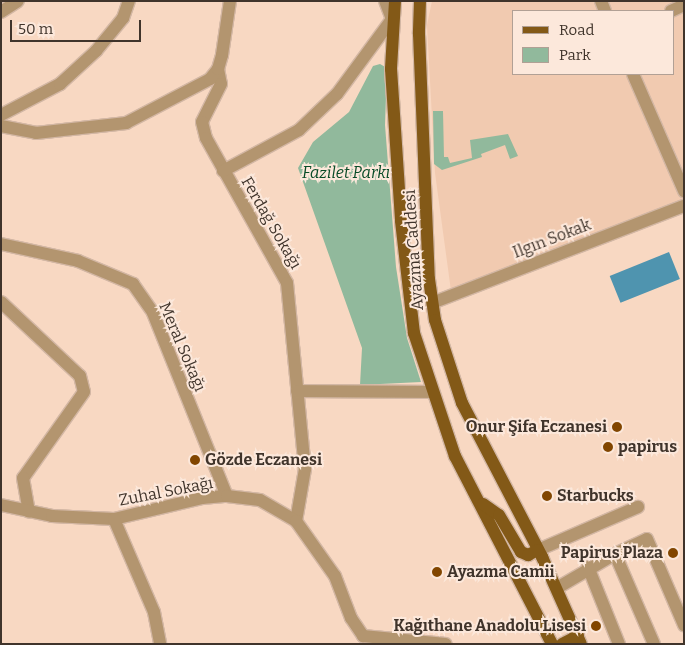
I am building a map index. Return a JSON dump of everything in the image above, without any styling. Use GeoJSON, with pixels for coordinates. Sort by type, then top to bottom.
{"type":"FeatureCollection","features":[{"type":"Feature","properties":{"kind":"main road","name":"Ayazma Caddesi"},"geometry":{"type":"LineString","coordinates":[[395,1],[392,19],[390,68],[401,221],[414,333],[432,392],[455,456],[481,503],[552,644]]}},
{"type":"Feature","properties":{"kind":"main road","name":"Ayazma Caddesi"},"geometry":{"type":"LineString","coordinates":[[420,1],[419,43],[432,303],[462,403],[557,588],[580,640]]}},
{"type":"Feature","properties":{"kind":"main road"},"geometry":{"type":"LineString","coordinates":[[481,503],[499,515],[521,552],[528,555],[538,550]]}},
{"type":"Feature","properties":{"kind":"main road"},"geometry":{"type":"LineString","coordinates":[[562,644],[580,640]]}},
{"type":"Feature","properties":{"kind":"street"},"geometry":{"type":"LineString","coordinates":[[1,12],[18,1]]}},
{"type":"Feature","properties":{"kind":"street"},"geometry":{"type":"LineString","coordinates":[[1,115],[60,84],[96,51],[123,18],[129,1]]}},
{"type":"Feature","properties":{"kind":"street","name":"Ferdağ Sokağı"},"geometry":{"type":"LineString","coordinates":[[230,1],[218,69],[220,84],[202,122],[206,138],[223,172],[287,283],[305,469],[296,522]]}},
{"type":"Feature","properties":{"kind":"street"},"geometry":{"type":"LineString","coordinates":[[223,172],[299,130],[337,94],[392,19],[385,1]]}},
{"type":"Feature","properties":{"kind":"street"},"geometry":{"type":"LineString","coordinates":[[1,126],[36,132],[126,123],[210,80],[218,69]]}},
{"type":"Feature","properties":{"kind":"street"},"geometry":{"type":"LineString","coordinates":[[633,75],[684,191]]}},
{"type":"Feature","properties":{"kind":"street","name":"Ilgın Sokak"},"geometry":{"type":"LineString","coordinates":[[432,303],[684,206]]}},
{"type":"Feature","properties":{"kind":"street","name":"Meral Sokağı"},"geometry":{"type":"LineString","coordinates":[[1,244],[78,261],[133,284],[153,313],[227,496]]}},
{"type":"Feature","properties":{"kind":"street"},"geometry":{"type":"LineString","coordinates":[[1,302],[80,376],[84,392],[23,478],[29,512]]}},
{"type":"Feature","properties":{"kind":"street"},"geometry":{"type":"LineString","coordinates":[[297,391],[432,392]]}},
{"type":"Feature","properties":{"kind":"street","name":"Zuhal Sokağı"},"geometry":{"type":"LineString","coordinates":[[1,505],[52,516],[114,519],[202,498],[227,496],[260,500],[296,522],[335,576],[351,618],[362,640],[446,644]]}},
{"type":"Feature","properties":{"kind":"street"},"geometry":{"type":"LineString","coordinates":[[538,550],[638,507]]}},
{"type":"Feature","properties":{"kind":"street"},"geometry":{"type":"LineString","coordinates":[[114,519],[154,612],[160,644]]}},
{"type":"Feature","properties":{"kind":"street"},"geometry":{"type":"LineString","coordinates":[[557,588],[583,574],[588,568],[646,539],[684,625]]}},
{"type":"Feature","properties":{"kind":"street"},"geometry":{"type":"LineString","coordinates":[[614,554],[654,644]]}},
{"type":"Feature","properties":{"kind":"street"},"geometry":{"type":"LineString","coordinates":[[588,568],[619,644]]}},
{"type":"Feature","properties":{"kind":"shaded area"},"geometry":{"type":"Polygon","coordinates":[[[432,1],[684,1],[684,199],[451,291],[435,173],[427,25],[432,1]]]}},
{"type":"Feature","properties":{"kind":"green space","name":"Fazilet Parkı"},"geometry":{"type":"Polygon","coordinates":[[[380,64],[387,68],[385,125],[396,267],[407,338],[421,382],[360,385],[362,348],[298,168],[313,142],[349,112],[373,66],[380,64]]]}},
{"type":"Feature","properties":{"kind":"green space"},"geometry":{"type":"Polygon","coordinates":[[[433,111],[443,111],[444,157],[448,157],[450,163],[472,158],[470,140],[508,134],[518,156],[510,159],[505,145],[481,154],[482,157],[442,170],[434,164],[433,111]]]}},
{"type":"Feature","properties":{"kind":"water"},"geometry":{"type":"Polygon","coordinates":[[[669,252],[680,279],[621,303],[610,276],[669,252]]]}},
{"type":"Feature","properties":{"kind":"place","name":"Onur Şifa Eczanesi"},"geometry":{"type":"Point","coordinates":[617,427]}},
{"type":"Feature","properties":{"kind":"place","name":"papirus"},"geometry":{"type":"Point","coordinates":[608,447]}},
{"type":"Feature","properties":{"kind":"place","name":"Gözde Eczanesi"},"geometry":{"type":"Point","coordinates":[195,460]}},
{"type":"Feature","properties":{"kind":"place","name":"Starbucks"},"geometry":{"type":"Point","coordinates":[547,496]}},
{"type":"Feature","properties":{"kind":"place","name":"Papirus Plaza"},"geometry":{"type":"Point","coordinates":[673,553]}},
{"type":"Feature","properties":{"kind":"place","name":"Ayazma Camii"},"geometry":{"type":"Point","coordinates":[437,572]}},
{"type":"Feature","properties":{"kind":"place","name":"Kağıthane Anadolu Lisesi"},"geometry":{"type":"Point","coordinates":[596,626]}}]}
